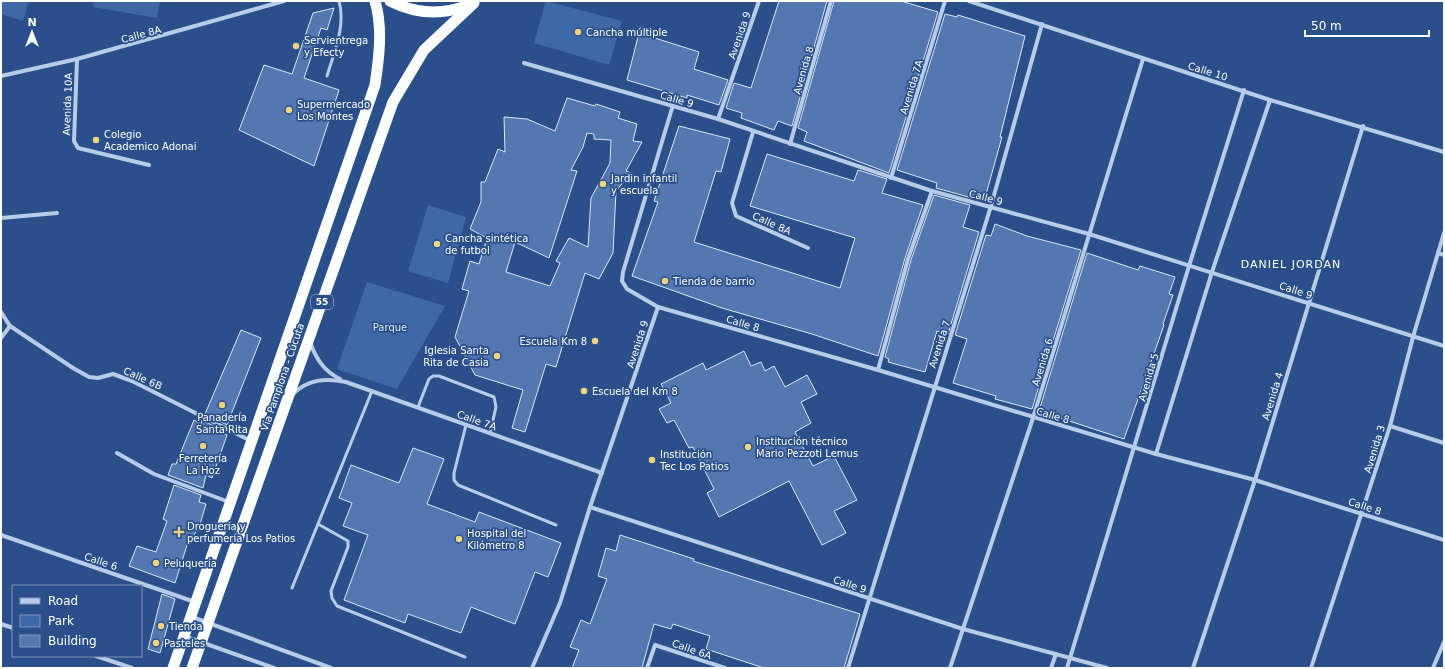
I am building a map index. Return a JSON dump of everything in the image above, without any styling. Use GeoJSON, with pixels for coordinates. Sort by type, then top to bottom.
{"type":"FeatureCollection","features":[{"type":"Feature","properties":{"kind":"highway","name":"Vía Pamplona - Cúcuta"},"geometry":{"type":"LineString","coordinates":[[173,668],[375,85],[379,60],[379,30],[375,1]]}},
{"type":"Feature","properties":{"kind":"highway","name":"55"},"geometry":{"type":"LineString","coordinates":[[390,1],[402,7],[420,12],[438,13],[456,10],[475,2]]}},
{"type":"Feature","properties":{"kind":"highway","name":"Vía Pamplona - Cúcuta"},"geometry":{"type":"LineString","coordinates":[[192,668],[393,102],[424,50],[475,2]]}},
{"type":"Feature","properties":{"kind":"street","name":"Calle 8A"},"geometry":{"type":"LineString","coordinates":[[1,76],[77,59],[284,1]]}},
{"type":"Feature","properties":{"kind":"street","name":"Avenida 9"},"geometry":{"type":"LineString","coordinates":[[718,119],[759,1]]}},
{"type":"Feature","properties":{"kind":"street","name":"Avenida 8"},"geometry":{"type":"LineString","coordinates":[[790,144],[831,1]]}},
{"type":"Feature","properties":{"kind":"street","name":"Avenida 7A"},"geometry":{"type":"LineString","coordinates":[[891,178],[945,1]]}},
{"type":"Feature","properties":{"kind":"street","name":"Calle 10"},"geometry":{"type":"LineString","coordinates":[[969,1],[1042,24],[1143,59],[1244,90],[1270,100],[1363,126],[1444,152]]}},
{"type":"Feature","properties":{"kind":"street","name":"Avenida 7"},"geometry":{"type":"LineString","coordinates":[[848,668],[933,387],[991,206],[1042,24]]}},
{"type":"Feature","properties":{"kind":"street","name":"Avenida 10A"},"geometry":{"type":"LineString","coordinates":[[77,59],[74,141],[78,148],[149,165]]}},
{"type":"Feature","properties":{"kind":"street","name":"Avenida 6"},"geometry":{"type":"LineString","coordinates":[[950,668],[1034,418],[1143,59]]}},
{"type":"Feature","properties":{"kind":"street","name":"Calle 9"},"geometry":{"type":"LineString","coordinates":[[524,63],[718,119],[932,191],[1089,234],[1309,302],[1444,346]]}},
{"type":"Feature","properties":{"kind":"street","name":"Avenida 5"},"geometry":{"type":"LineString","coordinates":[[1067,668],[1244,90]]}},
{"type":"Feature","properties":{"kind":"street"},"geometry":{"type":"LineString","coordinates":[[1156,454],[1212,272],[1270,100]]}},
{"type":"Feature","properties":{"kind":"street"},"geometry":{"type":"LineString","coordinates":[[658,307],[627,289],[622,281],[623,272],[673,106]]}},
{"type":"Feature","properties":{"kind":"street","name":"Avenida 4"},"geometry":{"type":"LineString","coordinates":[[1193,668],[1255,480],[1363,126]]}},
{"type":"Feature","properties":{"kind":"street","name":"Calle 8A"},"geometry":{"type":"LineString","coordinates":[[753,132],[732,203],[736,216],[808,248]]}},
{"type":"Feature","properties":{"kind":"street"},"geometry":{"type":"LineString","coordinates":[[878,370],[908,259],[932,191]]}},
{"type":"Feature","properties":{"kind":"street"},"geometry":{"type":"LineString","coordinates":[[1,218],[57,213]]}},
{"type":"Feature","properties":{"kind":"street","name":"Avenida 3"},"geometry":{"type":"LineString","coordinates":[[1311,668],[1363,513],[1390,426],[1413,337],[1444,233]]}},
{"type":"Feature","properties":{"kind":"street"},"geometry":{"type":"LineString","coordinates":[[1438,253],[1444,255]]}},
{"type":"Feature","properties":{"kind":"street","name":"Avenida 9"},"geometry":{"type":"LineString","coordinates":[[532,668],[560,603],[590,507],[658,307]]}},
{"type":"Feature","properties":{"kind":"street","name":"Calle 8"},"geometry":{"type":"LineString","coordinates":[[658,307],[878,370],[1156,454],[1255,480],[1363,513],[1444,540]]}},
{"type":"Feature","properties":{"kind":"street"},"geometry":{"type":"LineString","coordinates":[[1,312],[10,326],[1,338]]}},
{"type":"Feature","properties":{"kind":"street","name":"Calle 6B"},"geometry":{"type":"LineString","coordinates":[[10,326],[89,377],[98,378],[113,374],[132,381],[251,441]]}},
{"type":"Feature","properties":{"kind":"street","name":"Calle 7A"},"geometry":{"type":"LineString","coordinates":[[309,338],[314,353],[322,366],[333,375],[346,382]]}},
{"type":"Feature","properties":{"kind":"street","name":"Calle 7A"},"geometry":{"type":"LineString","coordinates":[[287,399],[299,388],[314,381],[330,379],[346,382],[602,473]]}},
{"type":"Feature","properties":{"kind":"street"},"geometry":{"type":"LineString","coordinates":[[1390,426],[1444,443]]}},
{"type":"Feature","properties":{"kind":"street"},"geometry":{"type":"LineString","coordinates":[[117,453],[154,474],[230,502]]}},
{"type":"Feature","properties":{"kind":"street","name":"Calle 9"},"geometry":{"type":"LineString","coordinates":[[590,507],[963,629],[1071,657],[1107,668]]}},
{"type":"Feature","properties":{"kind":"street","name":"Calle 6"},"geometry":{"type":"LineString","coordinates":[[1,535],[195,602]]}},
{"type":"Feature","properties":{"kind":"street"},"geometry":{"type":"LineString","coordinates":[[190,616],[208,624],[331,668]]}},
{"type":"Feature","properties":{"kind":"street"},"geometry":{"type":"LineString","coordinates":[[1,624],[12,628]]}},
{"type":"Feature","properties":{"kind":"street"},"geometry":{"type":"LineString","coordinates":[[184,636],[274,668]]}},
{"type":"Feature","properties":{"kind":"street"},"geometry":{"type":"LineString","coordinates":[[1433,668],[1444,642]]}},
{"type":"Feature","properties":{"kind":"street","name":"Calle 6A"},"geometry":{"type":"LineString","coordinates":[[647,668],[655,645],[724,668]]}},
{"type":"Feature","properties":{"kind":"street"},"geometry":{"type":"LineString","coordinates":[[1051,668],[1056,654]]}},
{"type":"Feature","properties":{"kind":"street"},"geometry":{"type":"LineString","coordinates":[[99,657],[132,668]]}},
{"type":"Feature","properties":{"kind":"lane"},"geometry":{"type":"LineString","coordinates":[[327,76],[342,24],[342,10],[339,1]]}},
{"type":"Feature","properties":{"kind":"lane"},"geometry":{"type":"LineString","coordinates":[[418,408],[430,379],[433,376],[439,376],[494,396],[496,407],[490,432]]}},
{"type":"Feature","properties":{"kind":"lane"},"geometry":{"type":"LineString","coordinates":[[292,588],[372,391]]}},
{"type":"Feature","properties":{"kind":"lane"},"geometry":{"type":"LineString","coordinates":[[466,425],[454,473],[454,480],[458,485],[556,525]]}},
{"type":"Feature","properties":{"kind":"lane"},"geometry":{"type":"LineString","coordinates":[[318,524],[348,541],[348,547],[331,591],[332,598],[337,606],[465,657]]}},
{"type":"Feature","properties":{"kind":"green space"},"geometry":{"type":"Polygon","coordinates":[[[1,1],[29,1],[23,21],[1,14],[1,1]]]}},
{"type":"Feature","properties":{"kind":"green space"},"geometry":{"type":"Polygon","coordinates":[[[94,1],[160,1],[157,18],[93,7],[94,1]]]}},
{"type":"Feature","properties":{"kind":"green space","name":"Cancha múltiple"},"geometry":{"type":"Polygon","coordinates":[[[546,1],[622,21],[609,65],[534,43],[546,1]]]}},
{"type":"Feature","properties":{"kind":"green space","name":"Cancha sintética de futbol"},"geometry":{"type":"Polygon","coordinates":[[[428,205],[466,217],[448,283],[408,271],[428,205]]]}},
{"type":"Feature","properties":{"kind":"green space","name":"Parque"},"geometry":{"type":"Polygon","coordinates":[[[367,282],[445,306],[397,389],[337,369],[367,282]]]}},
{"type":"Feature","properties":{"kind":"building"},"geometry":{"type":"Polygon","coordinates":[[[779,1],[827,1],[792,126],[778,121],[774,130],[741,118],[742,113],[726,108],[734,83],[751,88],[779,1]]]}},
{"type":"Feature","properties":{"kind":"building"},"geometry":{"type":"Polygon","coordinates":[[[834,1],[901,1],[938,12],[889,173],[804,141],[807,132],[798,128],[834,1]]]}},
{"type":"Feature","properties":{"kind":"building","name":"Supermercado Los Montes"},"geometry":{"type":"Polygon","coordinates":[[[334,8],[327,30],[321,28],[304,78],[339,90],[314,166],[239,130],[264,65],[292,74],[313,13],[334,8]]]}},
{"type":"Feature","properties":{"kind":"building"},"geometry":{"type":"Polygon","coordinates":[[[945,14],[957,17],[958,15],[1025,36],[1000,137],[1002,137],[985,198],[973,195],[972,198],[936,188],[937,183],[897,170],[945,14]]]}},
{"type":"Feature","properties":{"kind":"building"},"geometry":{"type":"Polygon","coordinates":[[[639,33],[699,52],[694,69],[728,80],[719,105],[687,95],[687,98],[627,80],[639,33]]]}},
{"type":"Feature","properties":{"kind":"building"},"geometry":{"type":"Polygon","coordinates":[[[567,98],[595,106],[596,104],[620,112],[618,118],[637,124],[633,141],[642,142],[626,171],[631,173],[616,191],[613,253],[599,279],[585,273],[556,367],[546,364],[525,432],[512,428],[523,390],[475,375],[455,337],[469,291],[462,289],[470,261],[479,264],[487,238],[470,229],[481,202],[481,182],[485,182],[498,149],[505,152],[504,117],[527,119],[555,131],[567,98]],[[587,133],[583,147],[571,170],[577,171],[549,258],[515,242],[506,272],[550,286],[560,263],[556,261],[569,238],[588,247],[591,198],[610,163],[611,140],[594,139],[594,134],[587,133]]]}},
{"type":"Feature","properties":{"kind":"building"},"geometry":{"type":"Polygon","coordinates":[[[679,126],[730,139],[721,172],[716,171],[694,242],[840,288],[855,238],[750,206],[767,154],[854,181],[858,170],[887,179],[882,193],[923,205],[905,258],[878,356],[812,334],[722,308],[632,276],[658,202],[654,201],[679,126]]]}},
{"type":"Feature","properties":{"kind":"building"},"geometry":{"type":"Polygon","coordinates":[[[934,195],[970,205],[963,227],[979,232],[948,334],[937,331],[925,372],[888,362],[889,359],[885,357],[911,260],[934,195]]]}},
{"type":"Feature","properties":{"kind":"building"},"geometry":{"type":"Polygon","coordinates":[[[995,224],[1027,236],[1081,250],[1032,409],[995,399],[996,396],[953,383],[967,339],[955,335],[986,235],[991,236],[995,224]]]}},
{"type":"Feature","properties":{"kind":"building"},"geometry":{"type":"Polygon","coordinates":[[[1087,253],[1138,270],[1140,266],[1175,277],[1169,294],[1173,295],[1163,324],[1164,325],[1124,439],[1039,411],[1087,253]]]}},
{"type":"Feature","properties":{"kind":"building"},"geometry":{"type":"Polygon","coordinates":[[[241,330],[261,338],[227,425],[205,414],[241,330]]]}},
{"type":"Feature","properties":{"kind":"building","name":"Institución técnico Mario Pezzoti Lemus"},"geometry":{"type":"Polygon","coordinates":[[[744,351],[751,366],[761,362],[765,371],[774,366],[785,387],[807,375],[817,394],[801,402],[811,423],[795,432],[813,466],[834,456],[857,500],[834,511],[846,533],[822,545],[789,481],[719,517],[707,493],[714,489],[693,447],[689,448],[674,420],[667,423],[659,409],[671,403],[661,384],[703,363],[706,370],[744,351]]]}},
{"type":"Feature","properties":{"kind":"building"},"geometry":{"type":"Polygon","coordinates":[[[194,420],[201,424],[202,420],[225,432],[224,434],[227,435],[212,478],[206,475],[203,488],[168,475],[172,464],[176,464],[194,420]]]}},
{"type":"Feature","properties":{"kind":"building","name":"Hospital del Kilómetro 8"},"geometry":{"type":"Polygon","coordinates":[[[413,448],[444,459],[427,504],[475,522],[479,512],[561,543],[548,577],[535,572],[515,624],[471,607],[461,633],[408,614],[405,623],[344,600],[368,535],[343,526],[352,503],[339,498],[351,465],[399,483],[413,448]]]}},
{"type":"Feature","properties":{"kind":"building"},"geometry":{"type":"Polygon","coordinates":[[[174,485],[201,495],[199,502],[206,504],[198,531],[196,530],[192,543],[188,542],[175,583],[129,566],[137,546],[156,552],[167,521],[163,519],[174,485]]]}},
{"type":"Feature","properties":{"kind":"building"},"geometry":{"type":"Polygon","coordinates":[[[620,535],[694,559],[693,561],[860,614],[844,668],[764,668],[706,649],[710,636],[673,624],[671,629],[654,624],[642,668],[572,668],[579,650],[570,647],[581,620],[590,624],[607,579],[598,576],[606,548],[616,551],[620,535]]]}},
{"type":"Feature","properties":{"kind":"building"},"geometry":{"type":"Polygon","coordinates":[[[162,594],[175,599],[160,653],[148,649],[162,594]]]}},
{"type":"Feature","properties":{"kind":"place","name":"Cancha múltiple"},"geometry":{"type":"Point","coordinates":[578,32]}},
{"type":"Feature","properties":{"kind":"place","name":"Servientrega y Efecty"},"geometry":{"type":"Point","coordinates":[296,46]}},
{"type":"Feature","properties":{"kind":"place","name":"Supermercado Los Montes"},"geometry":{"type":"Point","coordinates":[289,110]}},
{"type":"Feature","properties":{"kind":"place","name":"Colegio Academico Adonai"},"geometry":{"type":"Point","coordinates":[96,140]}},
{"type":"Feature","properties":{"kind":"place","name":"Jardin infantil y escuela"},"geometry":{"type":"Point","coordinates":[603,184]}},
{"type":"Feature","properties":{"kind":"place","name":"Cancha sintética de futbol"},"geometry":{"type":"Point","coordinates":[437,244]}},
{"type":"Feature","properties":{"kind":"place","name":"Tienda de barrio"},"geometry":{"type":"Point","coordinates":[665,281]}},
{"type":"Feature","properties":{"kind":"place","name":"Escuela Km 8"},"geometry":{"type":"Point","coordinates":[595,341]}},
{"type":"Feature","properties":{"kind":"place","name":"Iglesia Santa Rita de Casia"},"geometry":{"type":"Point","coordinates":[497,356]}},
{"type":"Feature","properties":{"kind":"place","name":"Escuela del Km 8"},"geometry":{"type":"Point","coordinates":[584,391]}},
{"type":"Feature","properties":{"kind":"place","name":"Panadería Santa Rita"},"geometry":{"type":"Point","coordinates":[222,405]}},
{"type":"Feature","properties":{"kind":"place","name":"Ferretería La Hoz"},"geometry":{"type":"Point","coordinates":[203,446]}},
{"type":"Feature","properties":{"kind":"place","name":"Institución técnico Mario Pezzoti Lemus"},"geometry":{"type":"Point","coordinates":[748,447]}},
{"type":"Feature","properties":{"kind":"place","name":"Institución Tec Los Patios"},"geometry":{"type":"Point","coordinates":[652,460]}},
{"type":"Feature","properties":{"kind":"place","name":"Droguería y perfumería Los Patios"},"geometry":{"type":"Point","coordinates":[179,532]}},
{"type":"Feature","properties":{"kind":"place","name":"Hospital del Kilómetro 8"},"geometry":{"type":"Point","coordinates":[459,539]}},
{"type":"Feature","properties":{"kind":"place","name":"Peluquería"},"geometry":{"type":"Point","coordinates":[156,563]}},
{"type":"Feature","properties":{"kind":"place","name":"Tienda"},"geometry":{"type":"Point","coordinates":[161,626]}},
{"type":"Feature","properties":{"kind":"place","name":"Pasteles"},"geometry":{"type":"Point","coordinates":[156,643]}},
{"type":"Feature","properties":{"kind":"district","name":"DANIEL JORDAN"},"geometry":{"type":"Point","coordinates":[1291,264]}}]}
